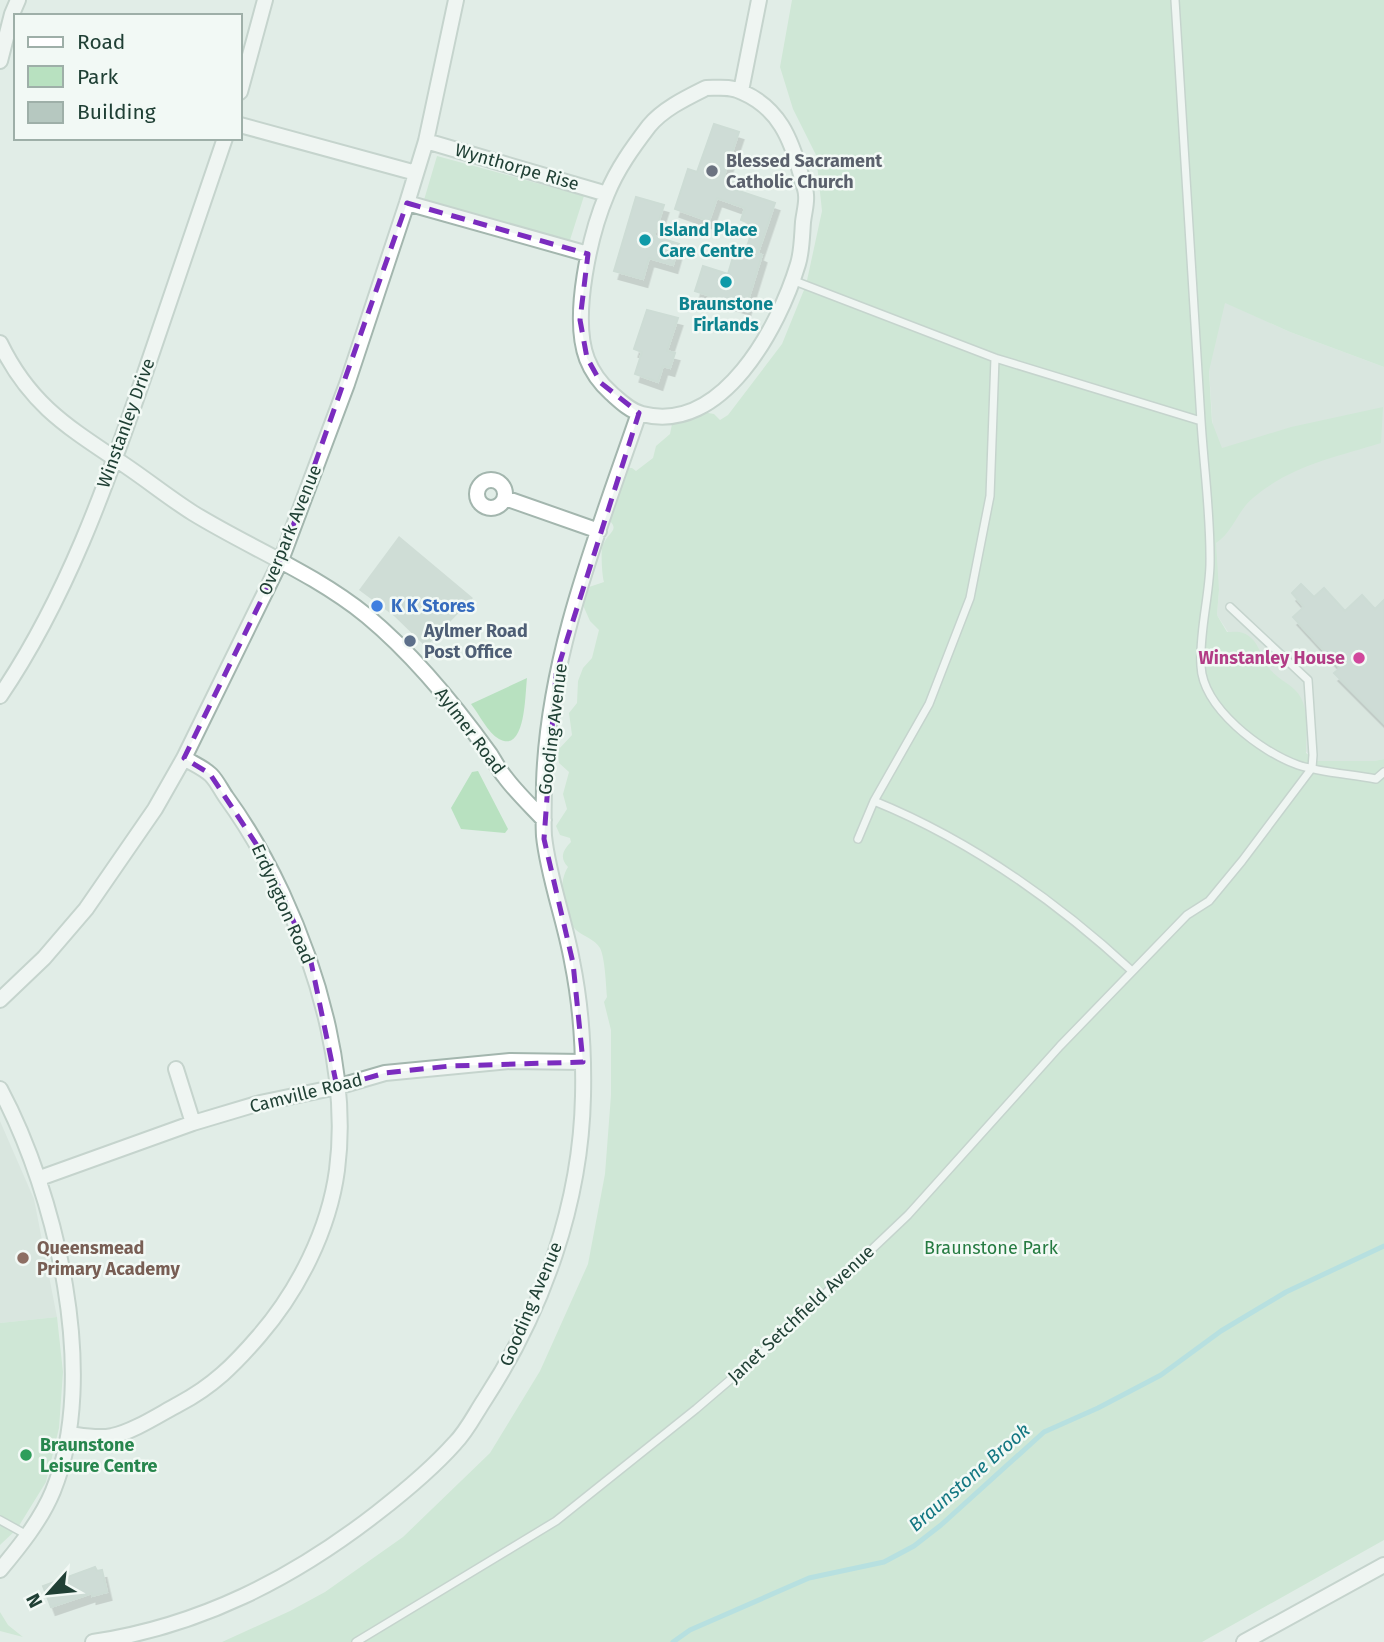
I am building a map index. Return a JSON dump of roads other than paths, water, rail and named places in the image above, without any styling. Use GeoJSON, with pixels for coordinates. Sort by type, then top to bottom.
{"type":"FeatureCollection","features":[{"type":"Feature","properties":{"kind":"street"},"geometry":{"type":"LineString","coordinates":[[0,61],[18,0]]}},
{"type":"Feature","properties":{"kind":"street"},"geometry":{"type":"LineString","coordinates":[[242,85],[265,0]]}},
{"type":"Feature","properties":{"kind":"street","name":"Overpark Avenue"},"geometry":{"type":"LineString","coordinates":[[0,1000],[44,958],[86,909],[155,809],[184,758],[281,560],[347,384],[407,203],[426,141],[456,0]]}},
{"type":"Feature","properties":{"kind":"street"},"geometry":{"type":"LineString","coordinates":[[741,91],[759,0]]}},
{"type":"Feature","properties":{"kind":"street"},"geometry":{"type":"LineString","coordinates":[[706,88],[741,91],[768,108],[791,141],[806,195],[799,262],[774,324],[745,370],[712,400],[686,413],[666,418],[639,413],[620,401],[601,383],[587,358],[580,320],[588,254],[607,194],[625,159],[651,124],[682,100],[706,88]]}},
{"type":"Feature","properties":{"kind":"street"},"geometry":{"type":"LineString","coordinates":[[242,126],[416,173]]}},
{"type":"Feature","properties":{"kind":"street","name":"Winstanley Drive"},"geometry":{"type":"LineString","coordinates":[[0,696],[14,676],[67,576],[115,458],[225,140]]}},
{"type":"Feature","properties":{"kind":"street","name":"Wynthorpe Rise"},"geometry":{"type":"LineString","coordinates":[[426,141],[607,194]]}},
{"type":"Feature","properties":{"kind":"street"},"geometry":{"type":"LineString","coordinates":[[407,203],[588,254]]}},
{"type":"Feature","properties":{"kind":"street","name":"Aylmer Road"},"geometry":{"type":"LineString","coordinates":[[0,343],[10,364],[40,402],[80,437],[115,458],[193,513],[281,560],[336,592],[357,608],[415,661],[455,707],[504,776],[544,820]]}},
{"type":"Feature","properties":{"kind":"street","name":"Gooding Avenue"},"geometry":{"type":"LineString","coordinates":[[93,1642],[159,1629],[203,1615],[281,1579],[336,1545],[399,1496],[457,1442],[511,1360],[554,1261],[576,1179],[583,1099],[583,1062],[573,963],[544,839],[544,780],[556,674],[599,531],[639,413]]}},
{"type":"Feature","properties":{"kind":"street"},"geometry":{"type":"LineString","coordinates":[[505,498],[599,531]]}},
{"type":"Feature","properties":{"kind":"street","name":"Erdyngton Road"},"geometry":{"type":"LineString","coordinates":[[70,1434],[114,1436],[190,1398],[216,1382],[234,1365],[279,1314],[309,1261],[329,1207],[337,1171],[340,1135],[337,1087],[327,1024],[311,962],[268,862],[239,814],[210,774],[184,758]]}},
{"type":"Feature","properties":{"kind":"street","name":"Camville Road"},"geometry":{"type":"LineString","coordinates":[[40,1178],[193,1123],[260,1103],[337,1087],[385,1073],[510,1061],[583,1062]]}},
{"type":"Feature","properties":{"kind":"street"},"geometry":{"type":"LineString","coordinates":[[176,1069],[193,1123]]}},
{"type":"Feature","properties":{"kind":"street"},"geometry":{"type":"LineString","coordinates":[[0,1089],[40,1178],[59,1258],[69,1323],[73,1377],[70,1434],[53,1491],[27,1535],[0,1570]]}},
{"type":"Feature","properties":{"kind":"street"},"geometry":{"type":"LineString","coordinates":[[1244,1642],[1384,1565]]}},
{"type":"Feature","properties":{"kind":"lane"},"geometry":{"type":"LineString","coordinates":[[1175,0],[1210,562],[1201,666],[1205,685],[1215,703],[1247,735],[1286,759],[1311,768],[1376,779],[1384,772]]}},
{"type":"Feature","properties":{"kind":"lane"},"geometry":{"type":"LineString","coordinates":[[792,280],[995,358],[1201,421]]}},
{"type":"Feature","properties":{"kind":"lane"},"geometry":{"type":"LineString","coordinates":[[858,839],[874,801],[929,704],[970,598],[990,496],[995,358]]}},
{"type":"Feature","properties":{"kind":"lane"},"geometry":{"type":"LineString","coordinates":[[1230,607],[1308,680],[1314,755],[1311,768]]}},
{"type":"Feature","properties":{"kind":"lane","name":"Janet Setchfield Avenue"},"geometry":{"type":"LineString","coordinates":[[356,1642],[556,1521],[762,1353],[908,1214],[1060,1046],[1132,971],[1187,915],[1209,901],[1311,768]]}},
{"type":"Feature","properties":{"kind":"lane"},"geometry":{"type":"LineString","coordinates":[[874,801],[948,835],[1050,901],[1132,971]]}},
{"type":"Feature","properties":{"kind":"lane"},"geometry":{"type":"LineString","coordinates":[[0,1520],[27,1535]]}},
{"type":"Feature","properties":{"kind":"waterway","name":"Braunstone Brook"},"geometry":{"type":"LineString","coordinates":[[673,1642],[690,1630],[809,1578],[884,1562],[914,1546],[1044,1432],[1161,1375],[1221,1331],[1286,1292],[1384,1246]]}},
{"type":"Feature","properties":{"kind":"place","name":"Blessed Sacrament Catholic Church"},"geometry":{"type":"Point","coordinates":[712,171]}},
{"type":"Feature","properties":{"kind":"place","name":"Island Place Care Centre"},"geometry":{"type":"Point","coordinates":[645,240]}},
{"type":"Feature","properties":{"kind":"place","name":"Braunstone Firlands"},"geometry":{"type":"Point","coordinates":[726,282]}},
{"type":"Feature","properties":{"kind":"place","name":"K K Stores"},"geometry":{"type":"Point","coordinates":[377,606]}},
{"type":"Feature","properties":{"kind":"place","name":"Aylmer Road Post Office"},"geometry":{"type":"Point","coordinates":[410,641]}},
{"type":"Feature","properties":{"kind":"place","name":"Winstanley House"},"geometry":{"type":"Point","coordinates":[1359,658]}},
{"type":"Feature","properties":{"kind":"place","name":"Queensmead Primary Academy"},"geometry":{"type":"Point","coordinates":[23,1258]}},
{"type":"Feature","properties":{"kind":"place","name":"Braunstone Leisure Centre"},"geometry":{"type":"Point","coordinates":[26,1455]}},
{"type":"Feature","properties":{"kind":"park label","name":"Braunstone Park"},"geometry":{"type":"Point","coordinates":[991,1248]}}]}
